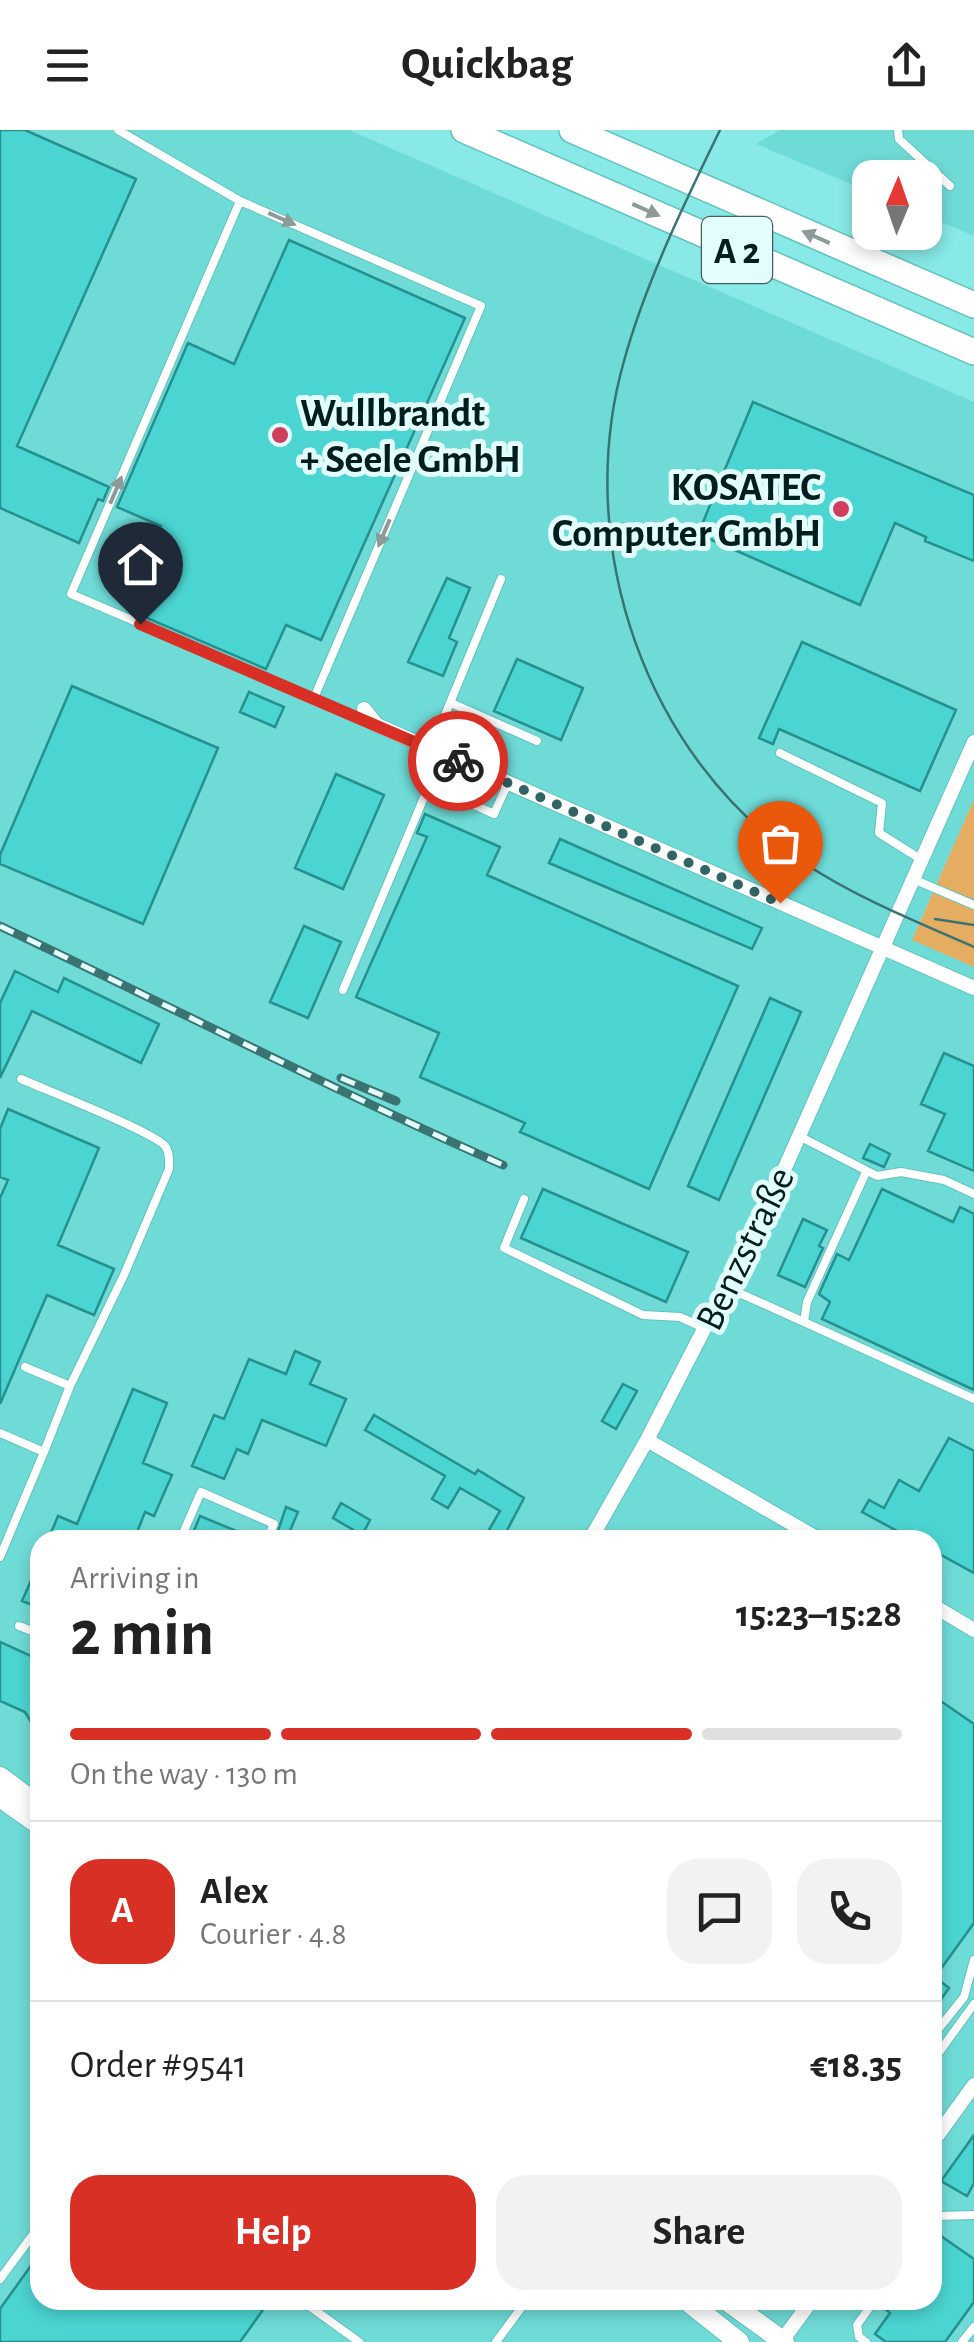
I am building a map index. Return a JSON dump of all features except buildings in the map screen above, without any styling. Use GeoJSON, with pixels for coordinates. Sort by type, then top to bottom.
{"type":"FeatureCollection","features":[{"type":"Feature","properties":{"kind":"highway","name":"A 2"},"geometry":{"type":"LineString","coordinates":[[464,130],[974,352]]}},
{"type":"Feature","properties":{"kind":"highway","name":"A 2"},"geometry":{"type":"LineString","coordinates":[[572,130],[974,306]]}},
{"type":"Feature","properties":{"kind":"main road"},"geometry":{"type":"LineString","coordinates":[[0,1778],[30,1796]]}},
{"type":"Feature","properties":{"kind":"main road"},"geometry":{"type":"LineString","coordinates":[[0,1797],[30,1819]]}},
{"type":"Feature","properties":{"kind":"main road"},"geometry":{"type":"LineString","coordinates":[[699,2310],[739,2342]]}},
{"type":"Feature","properties":{"kind":"main road"},"geometry":{"type":"LineString","coordinates":[[739,2310],[782,2342]]}},
{"type":"Feature","properties":{"kind":"street"},"geometry":{"type":"LineString","coordinates":[[364,709],[377,725],[974,988]]}},
{"type":"Feature","properties":{"kind":"street","name":"Benzstraße"},"geometry":{"type":"LineString","coordinates":[[596,1530],[726,1287],[799,1136],[974,742]]}},
{"type":"Feature","properties":{"kind":"street"},"geometry":{"type":"LineString","coordinates":[[647,1440],[803,1530]]}},
{"type":"Feature","properties":{"kind":"street"},"geometry":{"type":"LineString","coordinates":[[942,1612],[974,1630]]}},
{"type":"Feature","properties":{"kind":"street"},"geometry":{"type":"LineString","coordinates":[[942,2129],[974,2085]]}},
{"type":"Feature","properties":{"kind":"street"},"geometry":{"type":"LineString","coordinates":[[782,2342],[805,2310]]}},
{"type":"Feature","properties":{"kind":"lane"},"geometry":{"type":"LineString","coordinates":[[118,130],[240,200],[481,306],[314,698]]}},
{"type":"Feature","properties":{"kind":"lane"},"geometry":{"type":"LineString","coordinates":[[898,130],[900,138],[950,186]]}},
{"type":"Feature","properties":{"kind":"lane"},"geometry":{"type":"LineString","coordinates":[[240,200],[71,594],[377,725]]}},
{"type":"Feature","properties":{"kind":"lane"},"geometry":{"type":"LineString","coordinates":[[432,749],[500,580]]}},
{"type":"Feature","properties":{"kind":"lane"},"geometry":{"type":"LineString","coordinates":[[450,703],[537,741]]}},
{"type":"Feature","properties":{"kind":"lane"},"geometry":{"type":"LineString","coordinates":[[780,753],[882,802],[879,833],[922,860]]}},
{"type":"Feature","properties":{"kind":"lane"},"geometry":{"type":"LineString","coordinates":[[342,990],[447,756]]}},
{"type":"Feature","properties":{"kind":"lane"},"geometry":{"type":"LineString","coordinates":[[433,786],[494,814],[508,783]]}},
{"type":"Feature","properties":{"kind":"lane"},"geometry":{"type":"LineString","coordinates":[[914,878],[974,905]]}},
{"type":"Feature","properties":{"kind":"lane"},"geometry":{"type":"LineString","coordinates":[[0,1557],[70,1386],[169,1169],[165,1146],[21,1078]]}},
{"type":"Feature","properties":{"kind":"lane"},"geometry":{"type":"LineString","coordinates":[[799,1136],[877,1176],[900,1172],[944,1180],[974,1194]]}},
{"type":"Feature","properties":{"kind":"lane"},"geometry":{"type":"LineString","coordinates":[[804,1322],[808,1302],[866,1172]]}},
{"type":"Feature","properties":{"kind":"lane"},"geometry":{"type":"LineString","coordinates":[[524,1199],[504,1248],[643,1315],[680,1317],[704,1328]]}},
{"type":"Feature","properties":{"kind":"lane"},"geometry":{"type":"LineString","coordinates":[[726,1287],[974,1399]]}},
{"type":"Feature","properties":{"kind":"lane"},"geometry":{"type":"LineString","coordinates":[[25,1367],[70,1386]]}},
{"type":"Feature","properties":{"kind":"lane"},"geometry":{"type":"LineString","coordinates":[[0,1433],[44,1452]]}},
{"type":"Feature","properties":{"kind":"lane"},"geometry":{"type":"LineString","coordinates":[[184,1530],[201,1492],[274,1524],[271,1530]]}},
{"type":"Feature","properties":{"kind":"lane"},"geometry":{"type":"LineString","coordinates":[[19,1626],[30,1630]]}},
{"type":"Feature","properties":{"kind":"lane"},"geometry":{"type":"LineString","coordinates":[[942,2024],[964,1996],[974,1960]]}},
{"type":"Feature","properties":{"kind":"lane"},"geometry":{"type":"LineString","coordinates":[[942,2048],[974,2004]]}},
{"type":"Feature","properties":{"kind":"lane"},"geometry":{"type":"LineString","coordinates":[[942,2216],[974,2216]]}},
{"type":"Feature","properties":{"kind":"lane"},"geometry":{"type":"LineString","coordinates":[[0,2279],[30,2238]]}},
{"type":"Feature","properties":{"kind":"lane"},"geometry":{"type":"LineString","coordinates":[[314,2310],[359,2342]]}},
{"type":"Feature","properties":{"kind":"lane"},"geometry":{"type":"LineString","coordinates":[[496,2342],[520,2310]]}},
{"type":"Feature","properties":{"kind":"lane"},"geometry":{"type":"LineString","coordinates":[[866,2342],[859,2337],[857,2325],[868,2310]]}},
{"type":"Feature","properties":{"kind":"lane"},"geometry":{"type":"LineString","coordinates":[[962,2342],[974,2327]]}},
{"type":"Feature","properties":{"kind":"shaded area"},"geometry":{"type":"Polygon","coordinates":[[[0,130],[349,130],[974,402],[974,799],[912,939],[974,967],[974,2342],[0,2342],[0,130]]]}},
{"type":"Feature","properties":{"kind":"shaded area"},"geometry":{"type":"Polygon","coordinates":[[[780,130],[974,130],[974,236],[942,222],[942,160],[852,160],[852,184],[756,144],[780,130]]]}},
{"type":"Feature","properties":{"kind":"shaded area"},"geometry":{"type":"Polygon","coordinates":[[[974,799],[974,967],[912,940],[974,799]]]}},
{"type":"Feature","properties":{"kind":"tram line"},"geometry":{"type":"LineString","coordinates":[[720,130],[643,303],[624,361],[610,431],[608,501],[616,572],[635,641],[663,706],[701,766],[748,819],[824,876],[974,947]]}},
{"type":"Feature","properties":{"kind":"tram line"},"geometry":{"type":"LineString","coordinates":[[935,919],[974,925]]}},
{"type":"Feature","properties":{"kind":"railway"},"geometry":{"type":"LineString","coordinates":[[0,926],[503,1165]]}},
{"type":"Feature","properties":{"kind":"railway"},"geometry":{"type":"LineString","coordinates":[[341,1078],[396,1101]]}},
{"type":"Feature","properties":{"kind":"way so far"},"geometry":{"type":"LineString","coordinates":[[458,761],[780,903]]}},
{"type":"Feature","properties":{"kind":"place","name":"Wullbrandt + Seele GmbH"},"geometry":{"type":"Point","coordinates":[280,435]}},
{"type":"Feature","properties":{"kind":"place","name":"KOSATEC Computer GmbH"},"geometry":{"type":"Point","coordinates":[841,509]}},
{"type":"Feature","properties":{"kind":"route"},"geometry":{"type":"LineString","coordinates":[[140,624],[458,761]]}}]}
